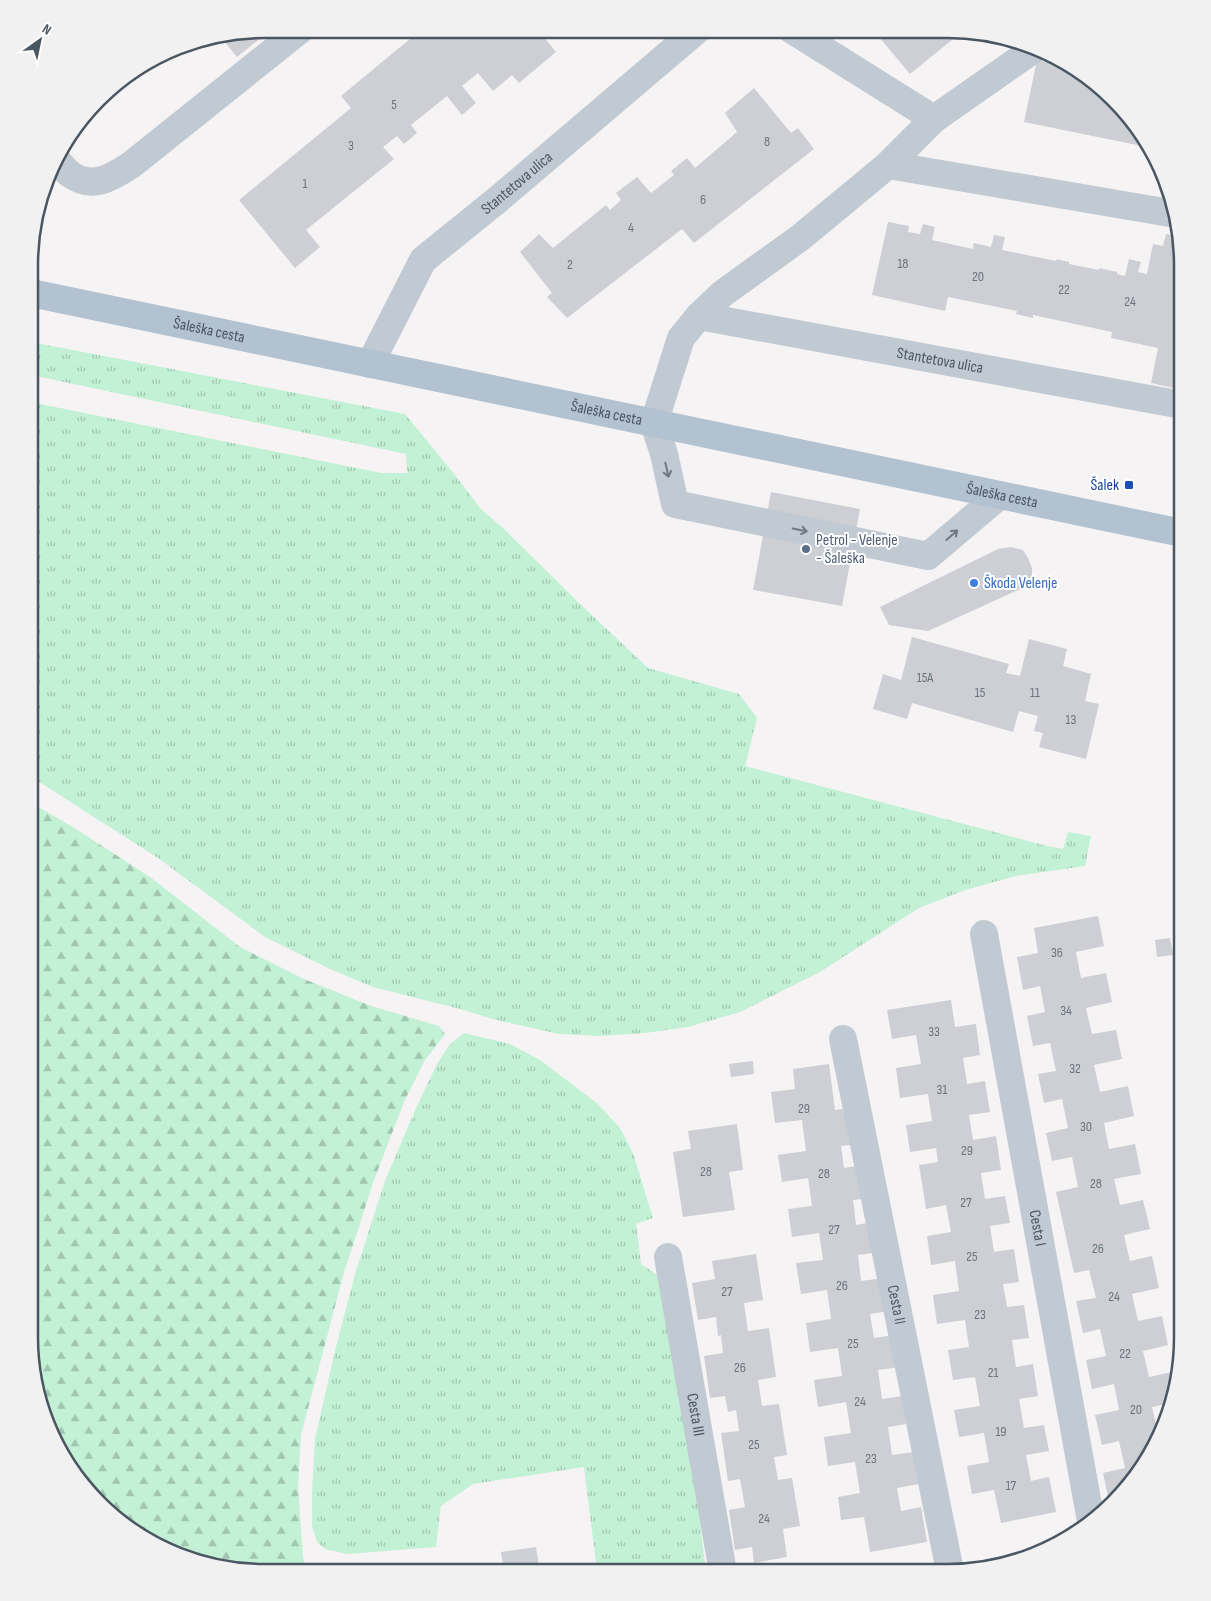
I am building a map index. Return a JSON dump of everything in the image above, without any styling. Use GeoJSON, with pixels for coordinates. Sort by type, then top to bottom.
{"type":"FeatureCollection","features":[{"type":"Feature","properties":{"kind":"main road","name":"Šaleška cesta"},"geometry":{"type":"LineString","coordinates":[[38,294],[1174,531]]}},
{"type":"Feature","properties":{"kind":"street"},"geometry":{"type":"LineString","coordinates":[[61,164],[70,174],[85,181],[101,182],[113,177],[131,165],[290,38]]}},
{"type":"Feature","properties":{"kind":"street","name":"Stantetova ulica"},"geometry":{"type":"LineString","coordinates":[[370,364],[424,260],[689,38]]}},
{"type":"Feature","properties":{"kind":"street"},"geometry":{"type":"LineString","coordinates":[[805,38],[934,119]]}},
{"type":"Feature","properties":{"kind":"street"},"geometry":{"type":"LineString","coordinates":[[1000,495],[928,556],[675,504],[664,454],[654,423],[681,338],[699,316],[722,294],[801,238],[888,165],[934,119],[1029,53]]}},
{"type":"Feature","properties":{"kind":"street"},"geometry":{"type":"LineString","coordinates":[[888,165],[1167,213]]}},
{"type":"Feature","properties":{"kind":"street","name":"Stantetova ulica"},"geometry":{"type":"LineString","coordinates":[[699,316],[1174,404]]}},
{"type":"Feature","properties":{"kind":"street","name":"Cesta I"},"geometry":{"type":"LineString","coordinates":[[984,934],[1090,1513]]}},
{"type":"Feature","properties":{"kind":"street","name":"Cesta II"},"geometry":{"type":"LineString","coordinates":[[843,1039],[948,1564]]}},
{"type":"Feature","properties":{"kind":"street","name":"Cesta III"},"geometry":{"type":"LineString","coordinates":[[668,1257],[722,1564]]}},
{"type":"Feature","properties":{"kind":"green space"},"geometry":{"type":"Polygon","coordinates":[[[38,343],[405,414],[480,508],[648,668],[739,694],[757,718],[745,766],[1047,846],[1063,849],[1068,832],[1091,836],[1085,866],[1016,876],[965,890],[919,908],[820,972],[740,1012],[688,1027],[645,1033],[600,1036],[559,1034],[493,1019],[373,987],[330,969],[265,937],[158,858],[38,781],[38,404],[381,473],[407,473],[406,454],[38,376],[38,343]]]}},
{"type":"Feature","properties":{"kind":"green space"},"geometry":{"type":"Polygon","coordinates":[[[38,807],[150,877],[240,947],[304,979],[371,1006],[439,1026],[445,1034],[425,1060],[404,1102],[374,1180],[343,1276],[301,1435],[298,1486],[305,1564],[235,1562],[206,1556],[178,1546],[138,1525],[104,1497],[84,1475],[61,1437],[45,1395],[38,1351],[38,807]]]}},
{"type":"Feature","properties":{"kind":"green space"},"geometry":{"type":"Polygon","coordinates":[[[464,1033],[510,1044],[540,1060],[598,1104],[620,1128],[633,1153],[653,1218],[636,1224],[641,1264],[666,1281],[691,1447],[705,1564],[596,1564],[584,1467],[473,1484],[441,1506],[436,1547],[348,1554],[325,1549],[317,1542],[312,1527],[315,1439],[355,1274],[385,1181],[416,1108],[437,1064],[450,1044],[464,1033]]]}},
{"type":"Feature","properties":{"kind":"building"},"geometry":{"type":"Polygon","coordinates":[[[261,38],[237,57],[224,41],[261,38]]]}},
{"type":"Feature","properties":{"kind":"building"},"geometry":{"type":"Polygon","coordinates":[[[411,38],[545,38],[556,52],[519,83],[512,75],[493,91],[478,73],[462,86],[476,103],[462,115],[447,96],[411,125],[417,133],[404,144],[397,136],[383,147],[394,159],[306,230],[320,247],[295,268],[239,200],[351,108],[341,96],[411,38]]]}},
{"type":"Feature","properties":{"kind":"building"},"geometry":{"type":"Polygon","coordinates":[[[880,38],[954,38],[910,74],[880,38]]]}},
{"type":"Feature","properties":{"kind":"building"},"geometry":{"type":"Polygon","coordinates":[[[1037,60],[1051,63],[1085,84],[1127,126],[1140,145],[1024,122],[1037,60]]]}},
{"type":"Feature","properties":{"kind":"building"},"geometry":{"type":"Polygon","coordinates":[[[754,88],[791,133],[798,128],[814,149],[694,243],[682,229],[567,318],[547,297],[552,293],[520,252],[539,234],[553,248],[606,205],[610,210],[621,200],[616,193],[637,177],[651,193],[674,175],[671,171],[687,158],[695,168],[737,132],[725,113],[754,88]]]}},
{"type":"Feature","properties":{"kind":"building"},"geometry":{"type":"Polygon","coordinates":[[[888,222],[909,226],[908,232],[920,234],[923,224],[935,227],[932,240],[973,249],[974,243],[991,247],[994,235],[1005,237],[1002,250],[1056,261],[1057,259],[1069,262],[1069,264],[1117,272],[1117,274],[1125,276],[1129,259],[1141,262],[1138,272],[1147,274],[1153,244],[1163,246],[1166,234],[1172,235],[1174,265],[1174,388],[1151,383],[1158,348],[1111,338],[1112,332],[1033,315],[1033,318],[1016,314],[1017,311],[948,297],[945,311],[872,295],[888,222]]]}},
{"type":"Feature","properties":{"kind":"building","name":"Petrol - Velenje - Šaleška"},"geometry":{"type":"Polygon","coordinates":[[[771,492],[860,509],[842,606],[753,590],[771,492]]]}},
{"type":"Feature","properties":{"kind":"building"},"geometry":{"type":"Polygon","coordinates":[[[1011,547],[1023,550],[1028,558],[1032,568],[1032,579],[1027,586],[928,631],[889,625],[880,607],[998,549],[1011,547]]]}},
{"type":"Feature","properties":{"kind":"building"},"geometry":{"type":"Polygon","coordinates":[[[912,637],[1009,664],[1006,673],[1020,676],[1029,639],[1067,649],[1063,666],[1091,674],[1085,701],[1099,704],[1086,759],[1039,747],[1043,733],[1034,731],[1038,716],[1019,711],[1013,732],[912,703],[907,719],[873,709],[883,674],[901,680],[912,637]]]}},
{"type":"Feature","properties":{"kind":"building"},"geometry":{"type":"Polygon","coordinates":[[[1098,916],[1104,946],[1076,952],[1081,978],[1106,973],[1112,1002],[1086,1008],[1092,1034],[1116,1030],[1122,1059],[1094,1065],[1100,1092],[1128,1086],[1134,1116],[1104,1123],[1109,1149],[1135,1144],[1141,1174],[1114,1179],[1120,1205],[1143,1200],[1150,1229],[1124,1235],[1130,1261],[1152,1256],[1159,1288],[1132,1294],[1138,1321],[1162,1316],[1168,1345],[1143,1351],[1149,1377],[1171,1372],[1166,1395],[1163,1405],[1152,1407],[1156,1423],[1143,1450],[1127,1475],[1108,1496],[1103,1473],[1125,1468],[1119,1441],[1102,1445],[1095,1415],[1119,1410],[1114,1384],[1092,1389],[1086,1360],[1106,1356],[1100,1329],[1083,1333],[1076,1301],[1096,1298],[1089,1270],[1074,1273],[1056,1192],[1078,1187],[1072,1157],[1052,1161],[1046,1133],[1068,1128],[1062,1099],[1044,1103],[1038,1074],[1056,1071],[1050,1043],[1033,1046],[1027,1016],[1045,1012],[1040,986],[1023,990],[1017,957],[1038,953],[1034,928],[1098,916]]]}},
{"type":"Feature","properties":{"kind":"building"},"geometry":{"type":"Polygon","coordinates":[[[1170,938],[1173,955],[1157,957],[1155,940],[1170,938]]]}},
{"type":"Feature","properties":{"kind":"building"},"geometry":{"type":"Polygon","coordinates":[[[951,1000],[955,1027],[976,1024],[980,1055],[963,1058],[967,1084],[985,1081],[990,1112],[969,1115],[973,1140],[996,1136],[1001,1170],[981,1173],[985,1199],[1005,1196],[1010,1223],[990,1226],[994,1252],[1014,1249],[1019,1282],[1003,1284],[1007,1307],[1024,1305],[1029,1338],[1012,1340],[1016,1367],[1033,1364],[1038,1396],[1019,1399],[1024,1428],[1044,1425],[1049,1451],[1026,1455],[1031,1481],[1049,1477],[1056,1512],[1001,1523],[994,1490],[972,1494],[967,1466],[989,1462],[984,1433],[959,1437],[954,1410],[980,1406],[975,1377],[953,1380],[948,1350],[969,1347],[965,1320],[937,1324],[933,1295],[959,1291],[955,1261],[931,1265],[927,1236],[951,1232],[946,1205],[926,1209],[919,1165],[938,1162],[936,1148],[910,1152],[906,1125],[932,1121],[928,1094],[900,1098],[896,1068],[921,1064],[916,1035],[892,1039],[887,1010],[951,1000]]]}},
{"type":"Feature","properties":{"kind":"building"},"geometry":{"type":"Polygon","coordinates":[[[753,1061],[754,1074],[731,1077],[729,1064],[753,1061]]]}},
{"type":"Feature","properties":{"kind":"building"},"geometry":{"type":"Polygon","coordinates":[[[829,1064],[835,1110],[856,1107],[861,1144],[841,1146],[844,1168],[867,1164],[872,1198],[853,1200],[856,1225],[877,1221],[881,1252],[858,1255],[861,1281],[884,1278],[889,1311],[870,1314],[874,1338],[895,1335],[900,1367],[878,1370],[882,1399],[902,1396],[906,1424],[888,1427],[892,1455],[914,1452],[919,1484],[897,1488],[901,1511],[921,1507],[927,1542],[870,1552],[864,1517],[841,1520],[838,1497],[860,1493],[855,1462],[828,1466],[824,1437],[851,1433],[846,1402],[818,1407],[814,1380],[842,1376],[838,1348],[810,1352],[806,1323],[831,1319],[827,1290],[801,1294],[796,1263],[823,1260],[819,1233],[792,1237],[788,1209],[812,1206],[808,1178],[782,1182],[778,1155],[806,1151],[802,1120],[775,1123],[771,1092],[795,1089],[793,1069],[829,1064]]]}},
{"type":"Feature","properties":{"kind":"building"},"geometry":{"type":"Polygon","coordinates":[[[737,1124],[743,1170],[729,1172],[735,1210],[683,1217],[673,1152],[691,1149],[688,1131],[737,1124]]]}},
{"type":"Feature","properties":{"kind":"building"},"geometry":{"type":"Polygon","coordinates":[[[756,1254],[763,1300],[744,1303],[748,1331],[769,1328],[776,1377],[758,1380],[762,1406],[779,1404],[787,1455],[774,1457],[778,1480],[792,1478],[800,1526],[783,1529],[787,1557],[754,1563],[752,1547],[735,1550],[729,1510],[745,1507],[740,1479],[728,1481],[721,1433],[739,1431],[736,1410],[728,1412],[725,1396],[710,1398],[704,1356],[723,1353],[721,1335],[718,1336],[716,1317],[698,1320],[692,1283],[715,1279],[712,1261],[756,1254]]]}},
{"type":"Feature","properties":{"kind":"building"},"geometry":{"type":"Polygon","coordinates":[[[536,1547],[539,1564],[503,1564],[501,1552],[536,1547]]]}},
{"type":"Feature","properties":{"kind":"place","name":"Šalek"},"geometry":{"type":"Point","coordinates":[1129,485]}},
{"type":"Feature","properties":{"kind":"place","name":"Petrol - Velenje - Šaleška"},"geometry":{"type":"Point","coordinates":[806,549]}},
{"type":"Feature","properties":{"kind":"place","name":"Škoda Velenje"},"geometry":{"type":"Point","coordinates":[974,583]}}]}
